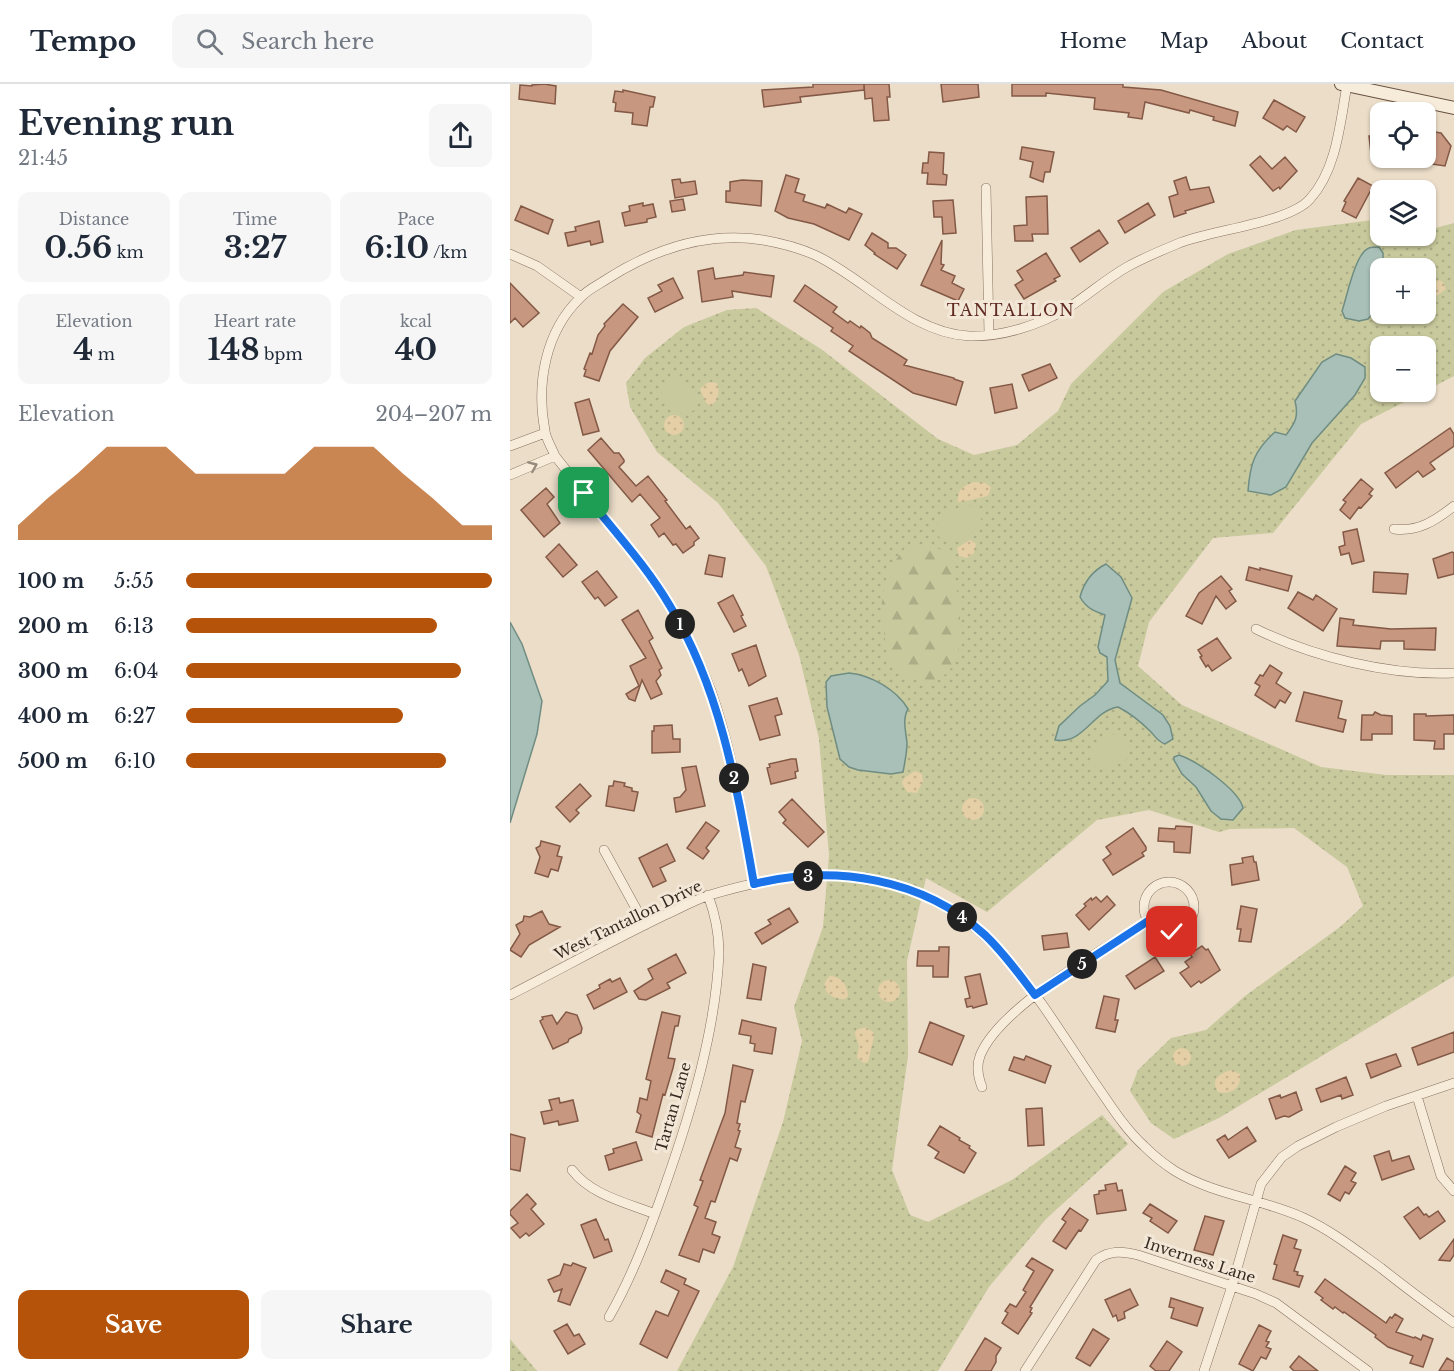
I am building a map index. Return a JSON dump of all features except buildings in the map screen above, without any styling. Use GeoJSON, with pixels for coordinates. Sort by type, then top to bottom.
{"type":"FeatureCollection","features":[{"type":"Feature","properties":{"kind":"street"},"geometry":{"type":"LineString","coordinates":[[754,884],[725,741],[702,668],[657,585],[555,456],[545,433],[542,396],[546,360],[558,328],[581,297],[626,267],[674,246],[730,237],[748,238],[780,244],[815,255],[909,316],[932,327],[969,336],[1038,324],[1126,268],[1183,241],[1297,210],[1310,200],[1331,162],[1344,85],[1454,108]]}},
{"type":"Feature","properties":{"kind":"street"},"geometry":{"type":"LineString","coordinates":[[986,188],[989,334]]}},
{"type":"Feature","properties":{"kind":"street"},"geometry":{"type":"LineString","coordinates":[[510,254],[537,266],[581,297]]}},
{"type":"Feature","properties":{"kind":"street"},"geometry":{"type":"LineString","coordinates":[[510,446],[545,433]]}},
{"type":"Feature","properties":{"kind":"street"},"geometry":{"type":"LineString","coordinates":[[510,476],[555,456]]}},
{"type":"Feature","properties":{"kind":"street"},"geometry":{"type":"LineString","coordinates":[[1394,529],[1419,528],[1431,523],[1454,506]]}},
{"type":"Feature","properties":{"kind":"street"},"geometry":{"type":"LineString","coordinates":[[1256,629],[1298,647],[1358,663],[1417,672],[1454,673]]}},
{"type":"Feature","properties":{"kind":"street"},"geometry":{"type":"LineString","coordinates":[[604,850],[645,925]]}},
{"type":"Feature","properties":{"kind":"street","name":"West Tantallon Drive"},"geometry":{"type":"LineString","coordinates":[[510,994],[645,925],[708,896],[754,884],[779,878],[834,876],[869,878],[922,893],[962,917],[985,936],[1009,961],[1120,1119],[1141,1144],[1175,1172],[1215,1189],[1256,1200],[1304,1218],[1334,1233],[1454,1323]]}},
{"type":"Feature","properties":{"kind":"street"},"geometry":{"type":"LineString","coordinates":[[1164,882],[1172,882],[1187,889],[1194,904],[1193,912],[1185,926],[1179,930],[1164,931],[1152,926],[1148,921],[1143,905],[1150,890],[1164,882]]}},
{"type":"Feature","properties":{"kind":"street","name":"Tartan Lane"},"geometry":{"type":"LineString","coordinates":[[609,1317],[624,1290],[655,1214],[693,1101],[714,997],[718,954],[718,935],[714,912],[708,896]]}},
{"type":"Feature","properties":{"kind":"street"},"geometry":{"type":"LineString","coordinates":[[982,1087],[978,1070],[980,1056],[1008,1017],[1035,995],[1148,921]]}},
{"type":"Feature","properties":{"kind":"street"},"geometry":{"type":"LineString","coordinates":[[1204,1371],[1232,1286],[1256,1200],[1262,1184],[1282,1157],[1290,1150],[1336,1127],[1454,1083]]}},
{"type":"Feature","properties":{"kind":"street"},"geometry":{"type":"LineString","coordinates":[[1417,1096],[1441,1176],[1454,1191]]}},
{"type":"Feature","properties":{"kind":"street"},"geometry":{"type":"LineString","coordinates":[[572,1170],[580,1180],[594,1189],[655,1214]]}},
{"type":"Feature","properties":{"kind":"street","name":"Inverness Lane"},"geometry":{"type":"LineString","coordinates":[[1025,1371],[1096,1260],[1105,1254],[1126,1252],[1256,1293],[1276,1303],[1368,1371]]}},
{"type":"Feature","properties":{"kind":"green space"},"geometry":{"type":"Polygon","coordinates":[[[1370,220],[1370,246],[1436,246],[1436,228],[1454,223],[1454,376],[1436,385],[1436,336],[1370,336],[1370,402],[1404,402],[1361,424],[1273,533],[1213,538],[1149,622],[1138,666],[1182,705],[1321,767],[1386,775],[1454,775],[1454,976],[1219,1118],[1174,1139],[1151,1123],[1130,1091],[1138,1070],[1171,1038],[1206,1030],[1245,996],[1340,927],[1363,906],[1347,867],[1294,828],[1230,829],[1219,832],[1149,810],[1097,820],[987,912],[926,878],[907,961],[908,1056],[892,1170],[910,1215],[928,1222],[1012,1180],[1102,1115],[1128,1144],[1046,1219],[989,1287],[938,1371],[677,1371],[733,1267],[783,1122],[802,1041],[794,1007],[823,927],[829,855],[819,739],[799,655],[766,566],[718,503],[657,452],[630,407],[626,383],[645,358],[684,327],[727,310],[756,308],[821,349],[938,439],[974,455],[1017,445],[1058,411],[1071,384],[1163,292],[1228,254],[1296,230],[1370,220]]]}},
{"type":"Feature","properties":{"kind":"green space"},"geometry":{"type":"Polygon","coordinates":[[[674,379],[691,389],[696,398],[697,408],[690,412],[682,412],[668,406],[662,393],[665,385],[674,379]]]}},
{"type":"Feature","properties":{"kind":"green space"},"geometry":{"type":"Polygon","coordinates":[[[968,506],[977,509],[981,514],[976,529],[959,540],[949,541],[939,537],[937,527],[942,518],[953,510],[968,506]]]}},
{"type":"Feature","properties":{"kind":"green space"},"geometry":{"type":"Polygon","coordinates":[[[929,545],[952,554],[961,630],[956,659],[949,671],[929,684],[905,677],[887,655],[881,607],[888,570],[905,548],[929,545]]]}},
{"type":"Feature","properties":{"kind":"green space"},"geometry":{"type":"Polygon","coordinates":[[[1114,734],[1125,741],[1128,751],[1126,760],[1110,767],[1093,766],[1090,760],[1096,742],[1114,734]]]}},
{"type":"Feature","properties":{"kind":"green space"},"geometry":{"type":"Polygon","coordinates":[[[510,1339],[537,1371],[510,1371],[510,1339]]]}},
{"type":"Feature","properties":{"kind":"sand"},"geometry":{"type":"Polygon","coordinates":[[[1436,282],[1443,282],[1446,289],[1436,296],[1436,282]]]}},
{"type":"Feature","properties":{"kind":"sand"},"geometry":{"type":"Polygon","coordinates":[[[711,382],[717,383],[718,393],[717,399],[710,406],[700,389],[711,382]]]}},
{"type":"Feature","properties":{"kind":"sand"},"geometry":{"type":"Polygon","coordinates":[[[674,415],[681,418],[684,425],[681,432],[674,435],[667,432],[664,425],[667,418],[674,415]]]}},
{"type":"Feature","properties":{"kind":"sand"},"geometry":{"type":"Polygon","coordinates":[[[974,482],[985,483],[991,487],[988,495],[958,502],[958,494],[962,489],[974,482]]]}},
{"type":"Feature","properties":{"kind":"sand"},"geometry":{"type":"Polygon","coordinates":[[[970,540],[976,544],[974,553],[967,558],[959,556],[957,548],[970,540]]]}},
{"type":"Feature","properties":{"kind":"sand"},"geometry":{"type":"Polygon","coordinates":[[[915,771],[922,774],[923,781],[917,793],[907,792],[902,783],[904,778],[915,771]]]}},
{"type":"Feature","properties":{"kind":"sand"},"geometry":{"type":"Polygon","coordinates":[[[973,798],[981,801],[984,809],[981,817],[973,820],[965,817],[962,809],[965,801],[973,798]]]}},
{"type":"Feature","properties":{"kind":"sand"},"geometry":{"type":"Polygon","coordinates":[[[830,976],[841,980],[845,985],[848,996],[845,999],[831,996],[825,989],[826,980],[830,976]]]}},
{"type":"Feature","properties":{"kind":"sand"},"geometry":{"type":"Polygon","coordinates":[[[889,980],[897,983],[900,991],[897,999],[889,1002],[881,999],[878,991],[881,983],[889,980]]]}},
{"type":"Feature","properties":{"kind":"sand"},"geometry":{"type":"Polygon","coordinates":[[[866,1027],[873,1032],[874,1036],[868,1062],[864,1063],[857,1058],[859,1046],[855,1034],[856,1030],[866,1027]]]}},
{"type":"Feature","properties":{"kind":"sand"},"geometry":{"type":"Polygon","coordinates":[[[1182,1048],[1188,1051],[1191,1057],[1188,1063],[1182,1066],[1176,1063],[1173,1057],[1176,1051],[1182,1048]]]}},
{"type":"Feature","properties":{"kind":"sand"},"geometry":{"type":"Polygon","coordinates":[[[1231,1070],[1240,1074],[1237,1087],[1231,1091],[1218,1092],[1215,1080],[1231,1070]]]}},
{"type":"Feature","properties":{"kind":"shaded area"},"geometry":{"type":"Polygon","coordinates":[[[1379,247],[1383,253],[1383,258],[1370,258],[1370,317],[1359,321],[1345,318],[1342,311],[1352,276],[1360,258],[1369,248],[1379,247]]]}},
{"type":"Feature","properties":{"kind":"shaded area"},"geometry":{"type":"Polygon","coordinates":[[[1336,354],[1351,358],[1365,367],[1365,378],[1355,395],[1312,443],[1286,487],[1271,495],[1248,491],[1254,458],[1262,445],[1275,432],[1286,435],[1295,420],[1297,411],[1295,401],[1322,362],[1336,354]]]}},
{"type":"Feature","properties":{"kind":"shaded area"},"geometry":{"type":"Polygon","coordinates":[[[1106,564],[1121,577],[1132,598],[1115,660],[1120,683],[1163,715],[1170,726],[1173,739],[1165,744],[1135,718],[1118,707],[1101,715],[1073,738],[1055,740],[1059,726],[1108,681],[1107,657],[1100,653],[1098,647],[1105,615],[1091,609],[1080,597],[1089,578],[1106,564]]]}},
{"type":"Feature","properties":{"kind":"shaded area"},"geometry":{"type":"Polygon","coordinates":[[[510,622],[522,644],[542,701],[537,734],[510,823],[510,622]]]}},
{"type":"Feature","properties":{"kind":"shaded area"},"geometry":{"type":"Polygon","coordinates":[[[849,673],[866,677],[883,685],[908,709],[905,721],[907,743],[903,772],[891,774],[858,770],[849,767],[840,759],[827,707],[826,682],[831,676],[849,673]]]}},
{"type":"Feature","properties":{"kind":"shaded area"},"geometry":{"type":"Polygon","coordinates":[[[1179,755],[1206,770],[1234,793],[1243,808],[1233,820],[1221,819],[1211,811],[1196,787],[1182,774],[1174,760],[1174,757],[1179,755]]]}},
{"type":"Feature","properties":{"kind":"district","name":"TANTALLON"},"geometry":{"type":"Point","coordinates":[1011,310]}},
{"type":"Feature","properties":{"kind":"route"},"geometry":{"type":"LineString","coordinates":[[584,493],[657,585],[702,668],[718,714],[735,781],[754,884],[779,878],[834,876],[869,878],[922,893],[942,903],[985,936],[1009,961],[1035,995],[1148,921],[1158,929],[1172,932]]}}]}
